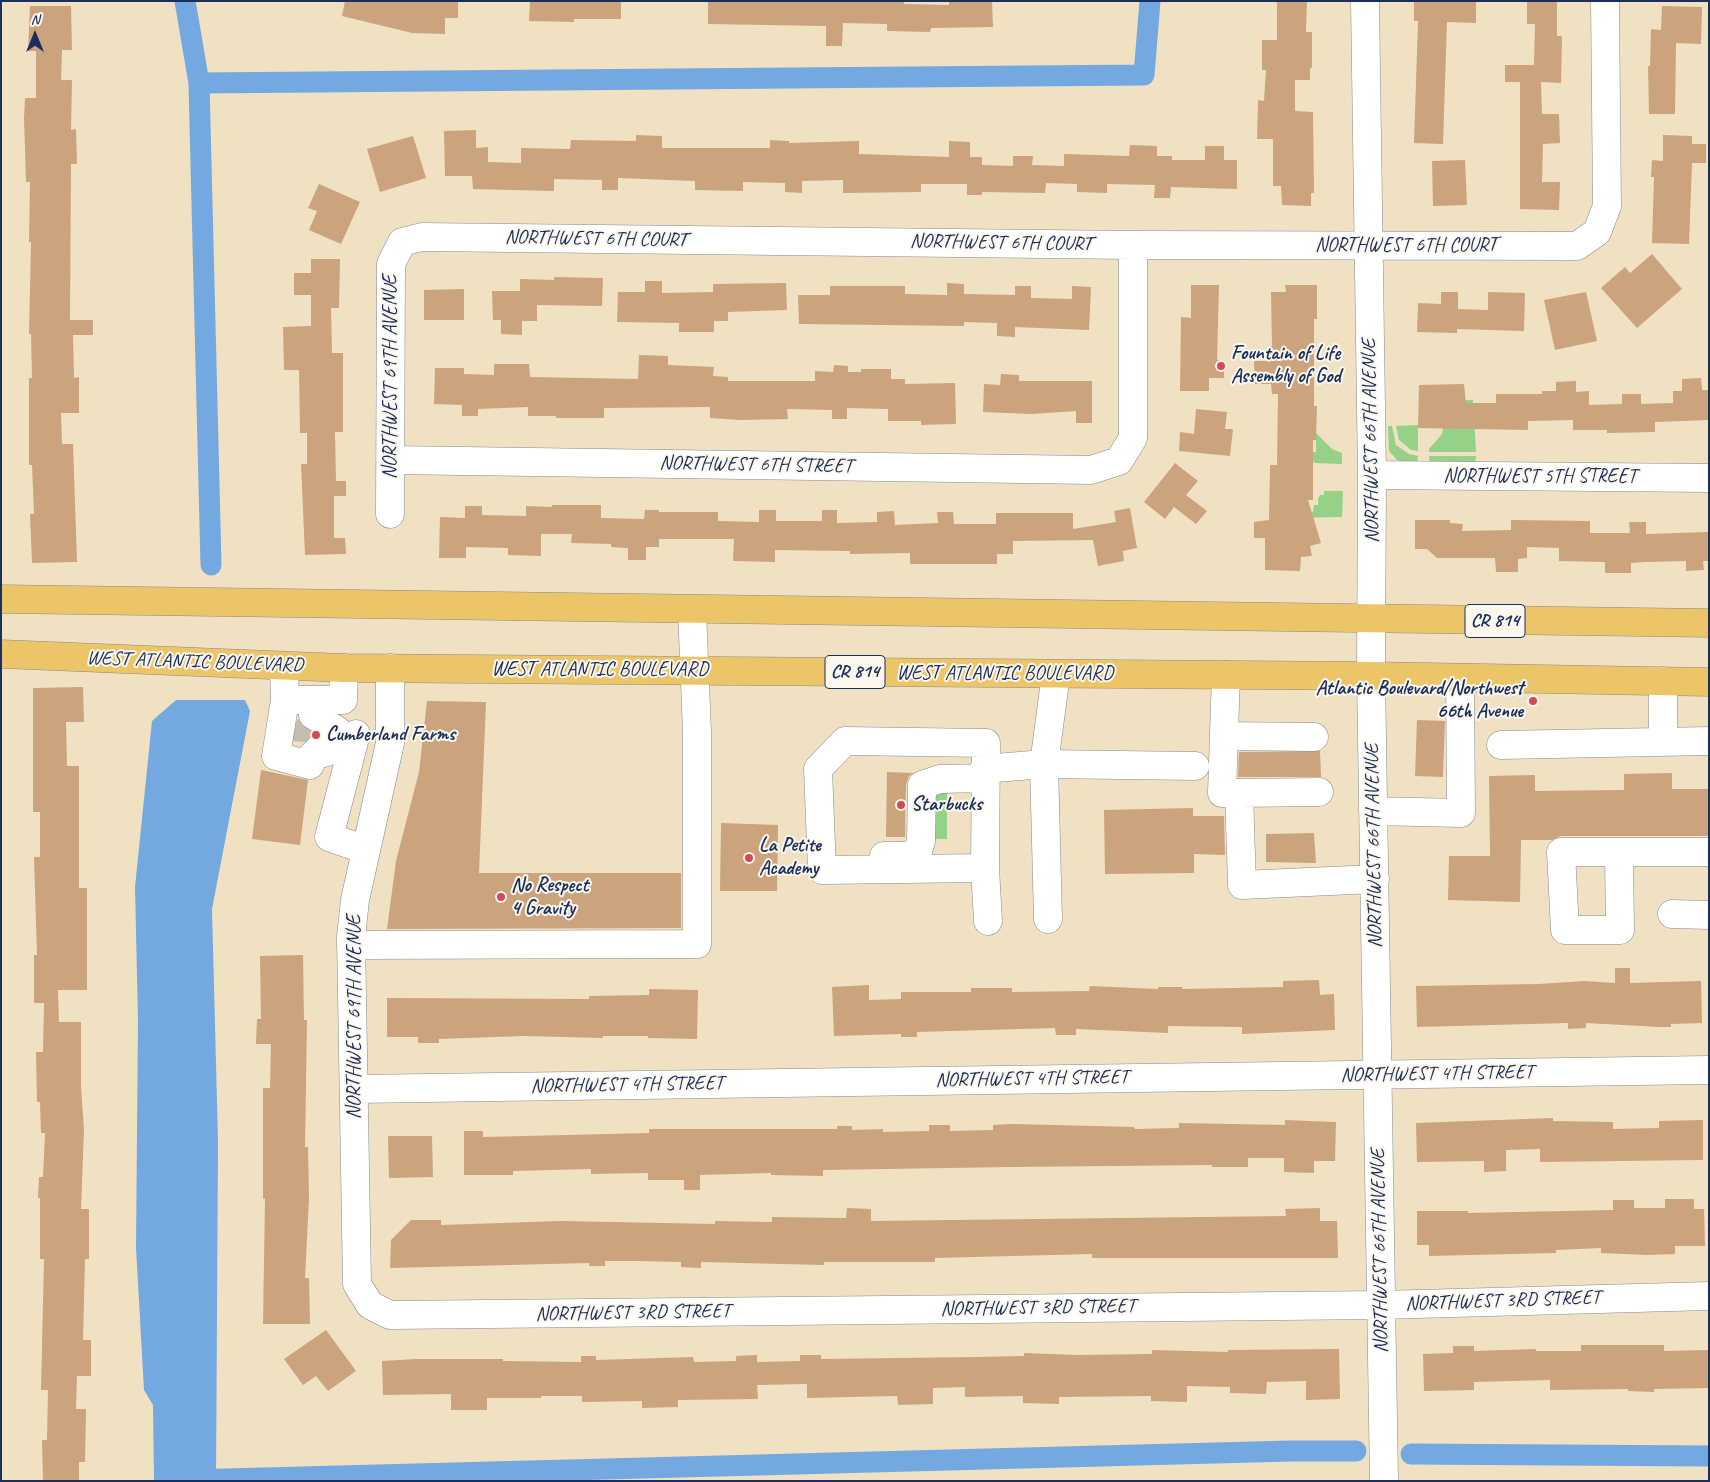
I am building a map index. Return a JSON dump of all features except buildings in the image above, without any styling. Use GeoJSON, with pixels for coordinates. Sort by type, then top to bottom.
{"type":"FeatureCollection","features":[{"type":"Feature","properties":{"kind":"main road","name":"CR 814"},"geometry":{"type":"LineString","coordinates":[[1,599],[1709,623]]}},
{"type":"Feature","properties":{"kind":"main road","name":"WEST ATLANTIC BOULEVARD"},"geometry":{"type":"LineString","coordinates":[[1,654],[344,668],[1371,676],[1709,682]]}},
{"type":"Feature","properties":{"kind":"street","name":"NORTHWEST 66TH AVENUE"},"geometry":{"type":"LineString","coordinates":[[1365,1],[1372,475],[1371,676],[1384,1481]]}},
{"type":"Feature","properties":{"kind":"street","name":"NORTHWEST 6TH COURT"},"geometry":{"type":"LineString","coordinates":[[402,242],[422,237],[1133,245],[1577,246],[1597,232],[1606,206],[1605,1]]}},
{"type":"Feature","properties":{"kind":"street","name":"NORTHWEST 69TH AVENUE"},"geometry":{"type":"LineString","coordinates":[[390,514],[392,460],[391,264],[402,242]]}},
{"type":"Feature","properties":{"kind":"street","name":"NORTHWEST 6TH STREET"},"geometry":{"type":"LineString","coordinates":[[392,460],[1091,470],[1119,461],[1133,438],[1133,245]]}},
{"type":"Feature","properties":{"kind":"street","name":"NORTHWEST 5TH STREET"},"geometry":{"type":"LineString","coordinates":[[1372,475],[1709,478]]}},
{"type":"Feature","properties":{"kind":"street"},"geometry":{"type":"LineString","coordinates":[[351,944],[697,944],[697,732],[692,610]]}},
{"type":"Feature","properties":{"kind":"street"},"geometry":{"type":"LineString","coordinates":[[284,666],[317,734],[329,837],[366,850]]}},
{"type":"Feature","properties":{"kind":"street"},"geometry":{"type":"LineString","coordinates":[[317,734],[343,719],[344,668]]}},
{"type":"Feature","properties":{"kind":"street","name":"NORTHWEST 69TH AVENUE"},"geometry":{"type":"LineString","coordinates":[[370,1305],[357,1284],[351,944],[355,900],[390,742],[390,668]]}},
{"type":"Feature","properties":{"kind":"street"},"geometry":{"type":"LineString","coordinates":[[1048,919],[1044,764],[1056,674]]}},
{"type":"Feature","properties":{"kind":"street"},"geometry":{"type":"LineString","coordinates":[[1226,675],[1222,793],[1319,792]]}},
{"type":"Feature","properties":{"kind":"street"},"geometry":{"type":"LineString","coordinates":[[1373,811],[1461,813],[1460,678]]}},
{"type":"Feature","properties":{"kind":"street"},"geometry":{"type":"LineString","coordinates":[[1671,682],[1671,742]]}},
{"type":"Feature","properties":{"kind":"street"},"geometry":{"type":"LineString","coordinates":[[317,734],[343,700]]}},
{"type":"Feature","properties":{"kind":"street"},"geometry":{"type":"LineString","coordinates":[[317,734],[390,742]]}},
{"type":"Feature","properties":{"kind":"street"},"geometry":{"type":"LineString","coordinates":[[1224,736],[1314,737]]}},
{"type":"Feature","properties":{"kind":"street"},"geometry":{"type":"LineString","coordinates":[[985,868],[822,870],[818,769],[845,741],[986,743],[984,773],[985,868],[988,921]]}},
{"type":"Feature","properties":{"kind":"street"},"geometry":{"type":"LineString","coordinates":[[1501,744],[1709,741]]}},
{"type":"Feature","properties":{"kind":"street"},"geometry":{"type":"LineString","coordinates":[[821,844],[833,853],[850,856],[907,856],[918,851],[921,841],[922,784],[940,779],[1044,764],[1195,766]]}},
{"type":"Feature","properties":{"kind":"street"},"geometry":{"type":"LineString","coordinates":[[1240,793],[1242,885],[1374,879]]}},
{"type":"Feature","properties":{"kind":"street"},"geometry":{"type":"LineString","coordinates":[[1619,853],[1709,852]]}},
{"type":"Feature","properties":{"kind":"street"},"geometry":{"type":"LineString","coordinates":[[1672,914],[1709,915]]}},
{"type":"Feature","properties":{"kind":"street","name":"NORTHWEST 4TH STREET"},"geometry":{"type":"LineString","coordinates":[[355,1089],[1709,1070]]}},
{"type":"Feature","properties":{"kind":"street","name":"NORTHWEST 3RD STREET"},"geometry":{"type":"LineString","coordinates":[[370,1305],[390,1315],[1381,1305],[1709,1296]]}},
{"type":"Feature","properties":{"kind":"green space"},"geometry":{"type":"Polygon","coordinates":[[[1465,400],[1473,400],[1476,452],[1429,452],[1429,449],[1442,434],[1443,428],[1465,400]]]}},
{"type":"Feature","properties":{"kind":"green space"},"geometry":{"type":"Polygon","coordinates":[[[1418,425],[1418,451],[1411,450],[1399,440],[1396,426],[1418,425]]]}},
{"type":"Feature","properties":{"kind":"green space"},"geometry":{"type":"Polygon","coordinates":[[[1388,426],[1392,426],[1396,445],[1409,454],[1418,456],[1417,464],[1397,460],[1389,451],[1388,426]]]}},
{"type":"Feature","properties":{"kind":"green space"},"geometry":{"type":"Polygon","coordinates":[[[1316,433],[1332,449],[1342,453],[1342,464],[1314,463],[1313,460],[1287,459],[1287,453],[1316,452],[1316,433]]]}},
{"type":"Feature","properties":{"kind":"green space"},"geometry":{"type":"Polygon","coordinates":[[[1429,456],[1476,456],[1475,465],[1430,464],[1429,456]]]}},
{"type":"Feature","properties":{"kind":"green space"},"geometry":{"type":"Polygon","coordinates":[[[1324,491],[1343,491],[1342,517],[1284,518],[1284,512],[1313,512],[1314,505],[1318,505],[1318,499],[1320,495],[1324,495],[1324,491]]]}},
{"type":"Feature","properties":{"kind":"green space"},"geometry":{"type":"Polygon","coordinates":[[[947,786],[947,839],[926,839],[927,793],[947,786]]]}},
{"type":"Feature","properties":{"kind":"water"},"geometry":{"type":"Polygon","coordinates":[[[176,700],[245,700],[250,711],[212,909],[218,1141],[216,1481],[154,1481],[153,1405],[144,1390],[136,1248],[138,1020],[135,887],[152,721],[176,700]]]}},
{"type":"Feature","properties":{"kind":"waterway"},"geometry":{"type":"LineString","coordinates":[[185,1],[199,83],[211,565]]}},
{"type":"Feature","properties":{"kind":"waterway"},"geometry":{"type":"LineString","coordinates":[[199,83],[1144,75],[1150,1]]}},
{"type":"Feature","properties":{"kind":"waterway"},"geometry":{"type":"LineString","coordinates":[[187,1480],[1291,1451],[1356,1451]]}},
{"type":"Feature","properties":{"kind":"waterway"},"geometry":{"type":"LineString","coordinates":[[1411,1454],[1709,1456]]}},
{"type":"Feature","properties":{"kind":"tunnel"},"geometry":{"type":"LineString","coordinates":[[306,742],[307,722]]}},
{"type":"Feature","properties":{"kind":"place","name":"Fountain of Life Assembly of God"},"geometry":{"type":"Point","coordinates":[1221,366]}},
{"type":"Feature","properties":{"kind":"place","name":"Atlantic Boulevard/Northwest 66th Avenue"},"geometry":{"type":"Point","coordinates":[1533,701]}},
{"type":"Feature","properties":{"kind":"place","name":"Cumberland Farms"},"geometry":{"type":"Point","coordinates":[316,735]}},
{"type":"Feature","properties":{"kind":"place","name":"Starbucks"},"geometry":{"type":"Point","coordinates":[901,805]}},
{"type":"Feature","properties":{"kind":"place","name":"La Petite Academy"},"geometry":{"type":"Point","coordinates":[749,858]}},
{"type":"Feature","properties":{"kind":"place","name":"No Respect 4 Gravity"},"geometry":{"type":"Point","coordinates":[501,897]}}]}
